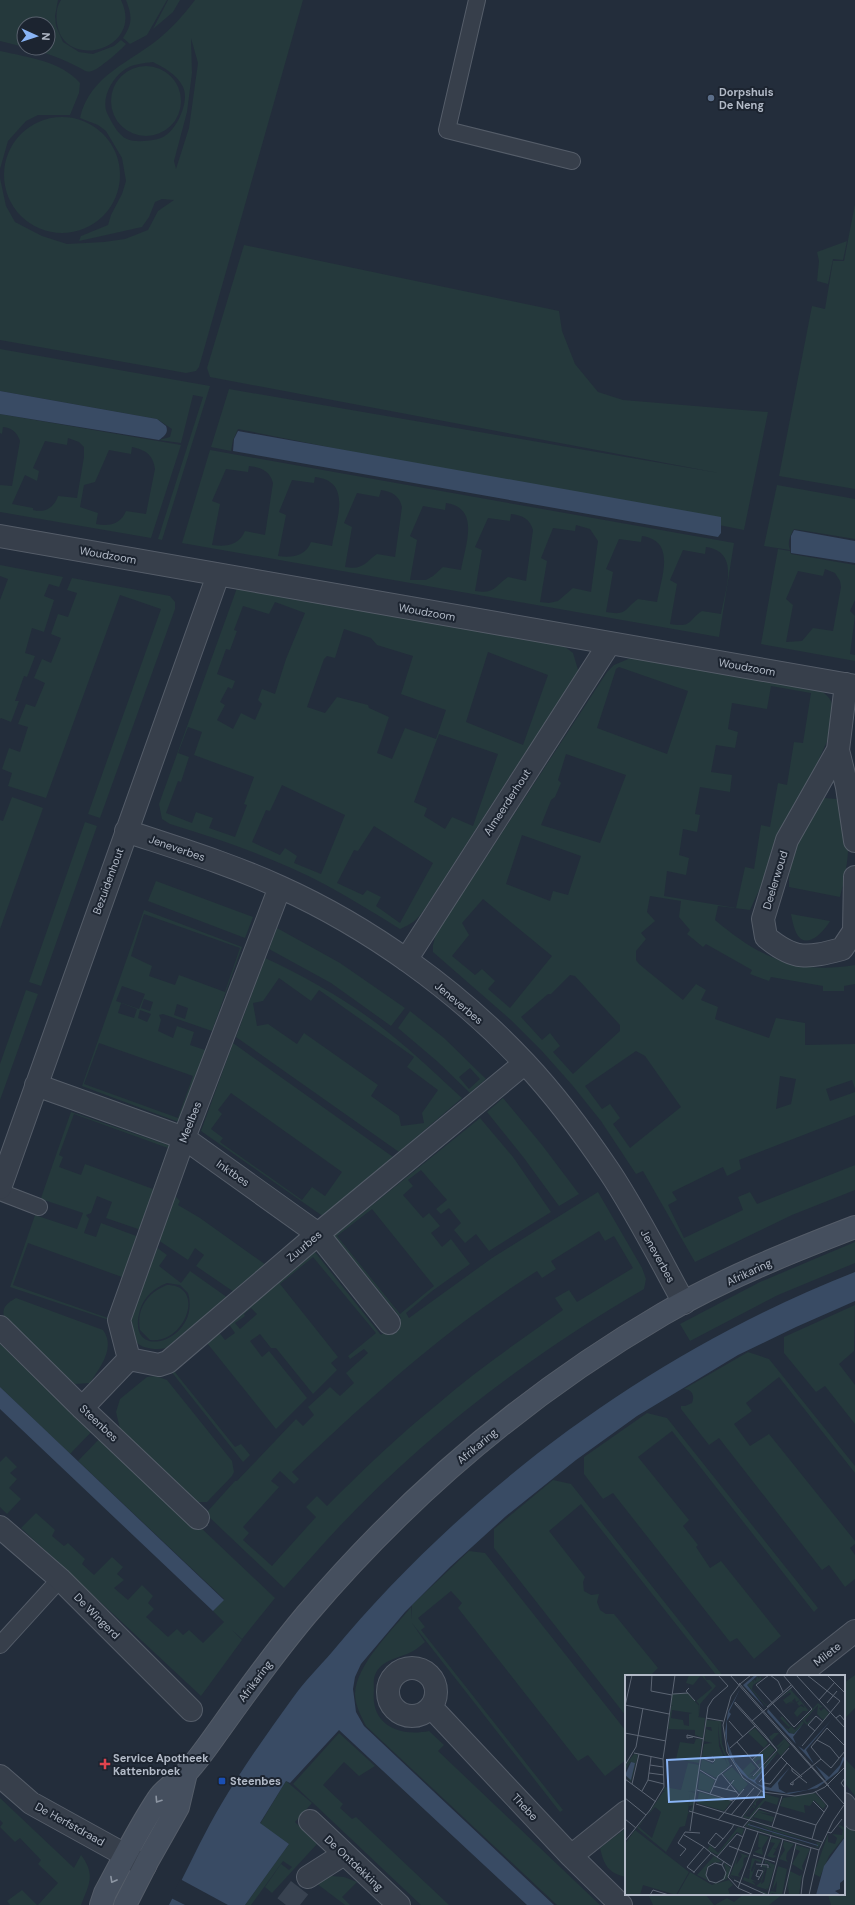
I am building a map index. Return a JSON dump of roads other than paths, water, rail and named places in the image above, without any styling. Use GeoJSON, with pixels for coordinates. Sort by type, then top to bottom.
{"type":"FeatureCollection","features":[{"type":"Feature","properties":{"kind":"street","name":"Woudzoom"},"geometry":{"type":"LineString","coordinates":[[0,536],[609,644],[850,685]]}},
{"type":"Feature","properties":{"kind":"street","name":"Bezuidenhout"},"geometry":{"type":"LineString","coordinates":[[0,1188],[218,575]]}},
{"type":"Feature","properties":{"kind":"street","name":"Almeerderhout"},"geometry":{"type":"LineString","coordinates":[[406,960],[609,644]]}},
{"type":"Feature","properties":{"kind":"street","name":"Deelerwoud"},"geometry":{"type":"LineString","coordinates":[[850,685],[838,750],[787,840],[763,919],[766,937],[779,948],[800,956],[842,949],[854,931],[855,877]]}},
{"type":"Feature","properties":{"kind":"street","name":"Deelerwoud"},"geometry":{"type":"LineString","coordinates":[[838,750],[847,787],[855,841]]}},
{"type":"Feature","properties":{"kind":"street","name":"Jeneverbes"},"geometry":{"type":"LineString","coordinates":[[126,831],[280,886],[346,922],[406,960],[470,1009],[525,1063],[570,1117],[609,1171],[649,1238],[684,1303]]}},
{"type":"Feature","properties":{"kind":"street","name":"Meelbes"},"geometry":{"type":"LineString","coordinates":[[129,1360],[119,1320],[184,1138],[280,886]]}},
{"type":"Feature","properties":{"kind":"street","name":"Zuurbes"},"geometry":{"type":"LineString","coordinates":[[129,1360],[160,1365],[168,1362],[318,1234],[525,1063]]}},
{"type":"Feature","properties":{"kind":"street","name":"Inktbes"},"geometry":{"type":"LineString","coordinates":[[36,1085],[184,1138],[318,1234],[389,1323]]}},
{"type":"Feature","properties":{"kind":"street","name":"Afrikaring"},"geometry":{"type":"LineString","coordinates":[[101,1905],[105,1893],[159,1796],[186,1773],[307,1614],[356,1560],[419,1496],[479,1443],[539,1396],[663,1314],[745,1273],[806,1246],[855,1227]]}},
{"type":"Feature","properties":{"kind":"street","name":"Steenbes"},"geometry":{"type":"LineString","coordinates":[[0,1326],[82,1408],[198,1518]]}},
{"type":"Feature","properties":{"kind":"street"},"geometry":{"type":"LineString","coordinates":[[82,1408],[129,1360]]}},
{"type":"Feature","properties":{"kind":"street","name":"De Wingerd"},"geometry":{"type":"LineString","coordinates":[[2,1533],[60,1579],[191,1710]]}},
{"type":"Feature","properties":{"kind":"street","name":"Milete"},"geometry":{"type":"LineString","coordinates":[[799,1675],[855,1631]]}},
{"type":"Feature","properties":{"kind":"street","name":"Thebe"},"geometry":{"type":"LineString","coordinates":[[431,1707],[571,1856],[621,1905]]}},
{"type":"Feature","properties":{"kind":"street","name":"Afrikaring"},"geometry":{"type":"LineString","coordinates":[[125,1905],[178,1807],[186,1773]]}},
{"type":"Feature","properties":{"kind":"street","name":"De Herfstdraad"},"geometry":{"type":"LineString","coordinates":[[0,1776],[31,1803],[145,1866]]}},
{"type":"Feature","properties":{"kind":"street"},"geometry":{"type":"LineString","coordinates":[[845,1805],[855,1819]]}},
{"type":"Feature","properties":{"kind":"street"},"geometry":{"type":"LineString","coordinates":[[571,1856],[625,1813]]}},
{"type":"Feature","properties":{"kind":"street","name":"De Ontdekking"},"geometry":{"type":"LineString","coordinates":[[310,1821],[399,1905]]}},
{"type":"Feature","properties":{"kind":"street"},"geometry":{"type":"LineString","coordinates":[[308,1877],[344,1854]]}},
{"type":"Feature","properties":{"kind":"lane"},"geometry":{"type":"LineString","coordinates":[[477,0],[447,130],[572,161]]}},
{"type":"Feature","properties":{"kind":"lane"},"geometry":{"type":"LineString","coordinates":[[0,1192],[39,1207]]}},
{"type":"Feature","properties":{"kind":"lane"},"geometry":{"type":"LineString","coordinates":[[0,1645],[60,1579]]}},
{"type":"Feature","properties":{"kind":"water"},"geometry":{"type":"Polygon","coordinates":[[[0,391],[157,419],[167,428],[164,436],[159,440],[0,414],[0,391]]]}},
{"type":"Feature","properties":{"kind":"water"},"geometry":{"type":"Polygon","coordinates":[[[238,431],[721,517],[721,533],[718,537],[233,451],[234,439],[238,431]]]}},
{"type":"Feature","properties":{"kind":"water"},"geometry":{"type":"Polygon","coordinates":[[[794,530],[855,541],[855,563],[791,553],[791,536],[794,530]]]}},
{"type":"Feature","properties":{"kind":"water"},"geometry":{"type":"Polygon","coordinates":[[[855,1272],[855,1301],[738,1355],[637,1416],[576,1460],[506,1516],[450,1567],[405,1612],[361,1664],[355,1677],[353,1689],[356,1712],[364,1726],[554,1905],[527,1905],[339,1730],[290,1783],[286,1781],[260,1823],[289,1844],[245,1905],[169,1905],[219,1808],[260,1745],[297,1693],[386,1591],[444,1534],[505,1480],[570,1429],[638,1383],[708,1341],[780,1304],[855,1272]]]}},
{"type":"Feature","properties":{"kind":"water"},"geometry":{"type":"Polygon","coordinates":[[[0,1387],[224,1600],[213,1611],[0,1409],[0,1387]]]}},
{"type":"Feature","properties":{"kind":"tunnel"},"geometry":{"type":"LineString","coordinates":[[286,1905],[308,1877]]}},
{"type":"Feature","properties":{"kind":"place","name":"Dorpshuis De Neng"},"geometry":{"type":"Point","coordinates":[711,98]}},
{"type":"Feature","properties":{"kind":"place","name":"Service Apotheek Kattenbroek"},"geometry":{"type":"Point","coordinates":[105,1764]}},
{"type":"Feature","properties":{"kind":"place","name":"Steenbes"},"geometry":{"type":"Point","coordinates":[222,1781]}}]}
